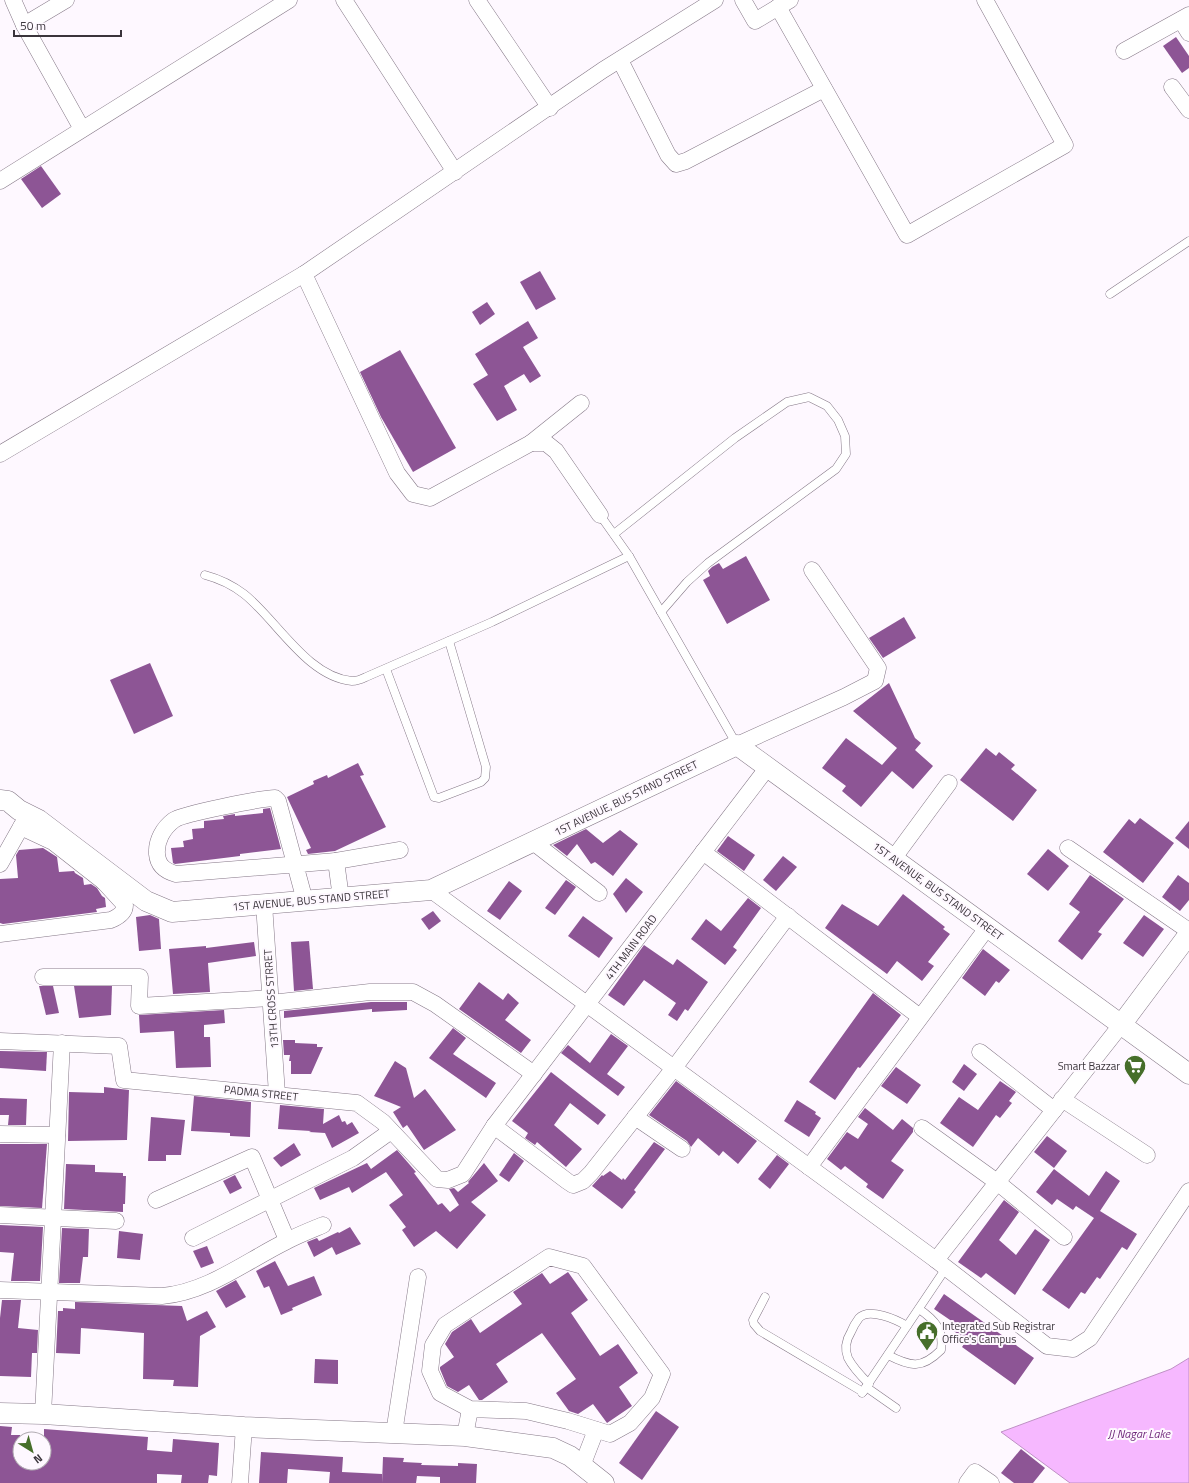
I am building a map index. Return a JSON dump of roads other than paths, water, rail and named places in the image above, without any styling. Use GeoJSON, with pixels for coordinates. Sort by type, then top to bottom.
{"type":"FeatureCollection","features":[{"type":"Feature","properties":{"kind":"street"},"geometry":{"type":"LineString","coordinates":[[13,0],[24,25],[82,129]]}},
{"type":"Feature","properties":{"kind":"street"},"geometry":{"type":"LineString","coordinates":[[24,25],[66,0]]}},
{"type":"Feature","properties":{"kind":"street"},"geometry":{"type":"LineString","coordinates":[[0,181],[289,0]]}},
{"type":"Feature","properties":{"kind":"street"},"geometry":{"type":"LineString","coordinates":[[344,0],[455,172]]}},
{"type":"Feature","properties":{"kind":"street"},"geometry":{"type":"LineString","coordinates":[[477,0],[550,108]]}},
{"type":"Feature","properties":{"kind":"street"},"geometry":{"type":"LineString","coordinates":[[0,454],[304,274],[620,60],[715,0]]}},
{"type":"Feature","properties":{"kind":"street"},"geometry":{"type":"LineString","coordinates":[[743,0],[755,21],[784,4],[824,89],[907,235],[1065,146],[985,0]]}},
{"type":"Feature","properties":{"kind":"street"},"geometry":{"type":"LineString","coordinates":[[1124,51],[1186,23]]}},
{"type":"Feature","properties":{"kind":"street"},"geometry":{"type":"LineString","coordinates":[[620,60],[668,155],[676,164],[686,161],[824,89]]}},
{"type":"Feature","properties":{"kind":"street"},"geometry":{"type":"LineString","coordinates":[[1172,88],[1189,110]]}},
{"type":"Feature","properties":{"kind":"street"},"geometry":{"type":"LineString","coordinates":[[304,274],[397,473],[414,494],[430,498],[531,443],[581,403]]}},
{"type":"Feature","properties":{"kind":"street"},"geometry":{"type":"LineString","coordinates":[[531,443],[546,443],[556,450],[600,515]]}},
{"type":"Feature","properties":{"kind":"street"},"geometry":{"type":"LineString","coordinates":[[737,744],[844,697],[875,681],[878,668],[812,570]]}},
{"type":"Feature","properties":{"kind":"street","name":"1ST AVENUE, BUS STAND STREET"},"geometry":{"type":"LineString","coordinates":[[0,803],[8,801],[19,810],[24,821],[39,820],[107,878],[146,901],[172,912],[431,890],[737,744],[1189,1074]]}},
{"type":"Feature","properties":{"kind":"street","name":"4TH MAIN ROAD"},"geometry":{"type":"LineString","coordinates":[[494,1126],[768,767]]}},
{"type":"Feature","properties":{"kind":"street"},"geometry":{"type":"LineString","coordinates":[[893,859],[948,783]]}},
{"type":"Feature","properties":{"kind":"street"},"geometry":{"type":"LineString","coordinates":[[305,901],[296,865],[275,798],[180,817],[164,829],[159,838],[157,850],[158,861],[166,872],[176,874],[296,865],[336,861],[400,850]]}},
{"type":"Feature","properties":{"kind":"street"},"geometry":{"type":"LineString","coordinates":[[0,864],[24,821]]}},
{"type":"Feature","properties":{"kind":"street"},"geometry":{"type":"LineString","coordinates":[[533,842],[599,893]]}},
{"type":"Feature","properties":{"kind":"street"},"geometry":{"type":"LineString","coordinates":[[941,1264],[997,1182],[1121,1025],[1189,932],[1068,848]]}},
{"type":"Feature","properties":{"kind":"street"},"geometry":{"type":"LineString","coordinates":[[703,852],[920,1017]]}},
{"type":"Feature","properties":{"kind":"street"},"geometry":{"type":"LineString","coordinates":[[336,861],[341,898]]}},
{"type":"Feature","properties":{"kind":"street"},"geometry":{"type":"LineString","coordinates":[[0,934],[111,920],[119,916],[125,910],[125,905],[107,878]]}},
{"type":"Feature","properties":{"kind":"street"},"geometry":{"type":"LineString","coordinates":[[431,890],[941,1264],[1047,1346],[1073,1349],[1090,1338],[1189,1191]]}},
{"type":"Feature","properties":{"kind":"street","name":"13TH CROSS STRRET"},"geometry":{"type":"LineString","coordinates":[[264,904],[277,1094]]}},
{"type":"Feature","properties":{"kind":"street"},"geometry":{"type":"LineString","coordinates":[[494,1126],[574,1185],[583,1181],[591,1173],[674,1068],[788,916]]}},
{"type":"Feature","properties":{"kind":"street"},"geometry":{"type":"LineString","coordinates":[[809,1167],[987,928]]}},
{"type":"Feature","properties":{"kind":"street"},"geometry":{"type":"LineString","coordinates":[[42,977],[140,977],[139,1006],[271,1001],[370,992],[413,992],[435,1004],[534,1074]]}},
{"type":"Feature","properties":{"kind":"street","name":"PADMA STREET"},"geometry":{"type":"LineString","coordinates":[[0,1041],[119,1046],[124,1080],[357,1103],[383,1122],[437,1179],[448,1180],[463,1174],[494,1126]]}},
{"type":"Feature","properties":{"kind":"street"},"geometry":{"type":"LineString","coordinates":[[43,1414],[48,1292],[62,1043]]}},
{"type":"Feature","properties":{"kind":"street"},"geometry":{"type":"LineString","coordinates":[[980,1052],[1058,1104],[1147,1155]]}},
{"type":"Feature","properties":{"kind":"street"},"geometry":{"type":"LineString","coordinates":[[635,1117],[682,1149]]}},
{"type":"Feature","properties":{"kind":"street"},"geometry":{"type":"LineString","coordinates":[[922,1128],[997,1182],[1064,1237]]}},
{"type":"Feature","properties":{"kind":"street"},"geometry":{"type":"LineString","coordinates":[[193,1238],[352,1158],[391,1131]]}},
{"type":"Feature","properties":{"kind":"street"},"geometry":{"type":"LineString","coordinates":[[0,1134],[57,1135]]}},
{"type":"Feature","properties":{"kind":"street"},"geometry":{"type":"LineString","coordinates":[[156,1200],[252,1156],[287,1240]]}},
{"type":"Feature","properties":{"kind":"street"},"geometry":{"type":"LineString","coordinates":[[0,1215],[116,1221]]}},
{"type":"Feature","properties":{"kind":"street"},"geometry":{"type":"LineString","coordinates":[[0,1290],[162,1296],[182,1294],[207,1284],[287,1240],[323,1225]]}},
{"type":"Feature","properties":{"kind":"street"},"geometry":{"type":"LineString","coordinates":[[549,1257],[583,1266],[662,1374],[652,1398],[630,1423],[610,1434],[526,1411],[470,1409],[440,1393],[430,1371],[433,1345],[445,1325],[549,1257]]}},
{"type":"Feature","properties":{"kind":"street"},"geometry":{"type":"LineString","coordinates":[[394,1433],[418,1277]]}},
{"type":"Feature","properties":{"kind":"street"},"geometry":{"type":"LineString","coordinates":[[465,1436],[470,1409]]}},
{"type":"Feature","properties":{"kind":"street"},"geometry":{"type":"LineString","coordinates":[[0,1412],[244,1427],[465,1436],[553,1448],[570,1456],[604,1483]]}},
{"type":"Feature","properties":{"kind":"street"},"geometry":{"type":"LineString","coordinates":[[240,1483],[244,1427]]}},
{"type":"Feature","properties":{"kind":"street"},"geometry":{"type":"LineString","coordinates":[[582,1466],[596,1430]]}},
{"type":"Feature","properties":{"kind":"street"},"geometry":{"type":"LineString","coordinates":[[967,1483],[975,1472],[991,1483]]}},
{"type":"Feature","properties":{"kind":"lane"},"geometry":{"type":"LineString","coordinates":[[1110,294],[1189,241]]}},
{"type":"Feature","properties":{"kind":"lane"},"geometry":{"type":"LineString","coordinates":[[614,534],[735,438],[787,402],[809,397],[827,406],[838,420],[845,436],[846,454],[836,469],[708,563],[687,582],[661,612]]}},
{"type":"Feature","properties":{"kind":"lane"},"geometry":{"type":"LineString","coordinates":[[600,515],[629,556],[737,744]]}},
{"type":"Feature","properties":{"kind":"lane"},"geometry":{"type":"LineString","coordinates":[[205,575],[224,580],[245,594],[293,644],[330,675],[353,681],[386,669],[629,556]]}},
{"type":"Feature","properties":{"kind":"lane"},"geometry":{"type":"LineString","coordinates":[[386,669],[434,797],[439,798],[482,782],[485,778],[486,767],[449,640]]}},
{"type":"Feature","properties":{"kind":"lane"},"geometry":{"type":"LineString","coordinates":[[865,1389],[919,1309],[941,1264]]}},
{"type":"Feature","properties":{"kind":"lane"},"geometry":{"type":"LineString","coordinates":[[765,1297],[753,1320],[754,1324],[760,1331],[865,1389],[896,1408]]}},
{"type":"Feature","properties":{"kind":"lane"},"geometry":{"type":"LineString","coordinates":[[888,1355],[912,1365],[926,1361],[941,1350],[942,1343],[939,1328],[935,1322],[919,1309]]}},
{"type":"Feature","properties":{"kind":"lane"},"geometry":{"type":"LineString","coordinates":[[865,1389],[848,1357],[846,1348],[846,1339],[859,1318],[870,1314],[884,1316],[896,1319],[908,1326]]}},
{"type":"Feature","properties":{"kind":"water","name":"JJ Nagar Lake"},"geometry":{"type":"Polygon","coordinates":[[[1189,1358],[1189,1483],[1070,1483],[1001,1432],[1171,1369],[1189,1358]]]}},
{"type":"Feature","properties":{"kind":"place","name":"Smart Bazzar"},"geometry":{"type":"Point","coordinates":[1135,1086]}},
{"type":"Feature","properties":{"kind":"place","name":"Integrated Sub Registrar Office's Campus"},"geometry":{"type":"Point","coordinates":[927,1352]}}]}
